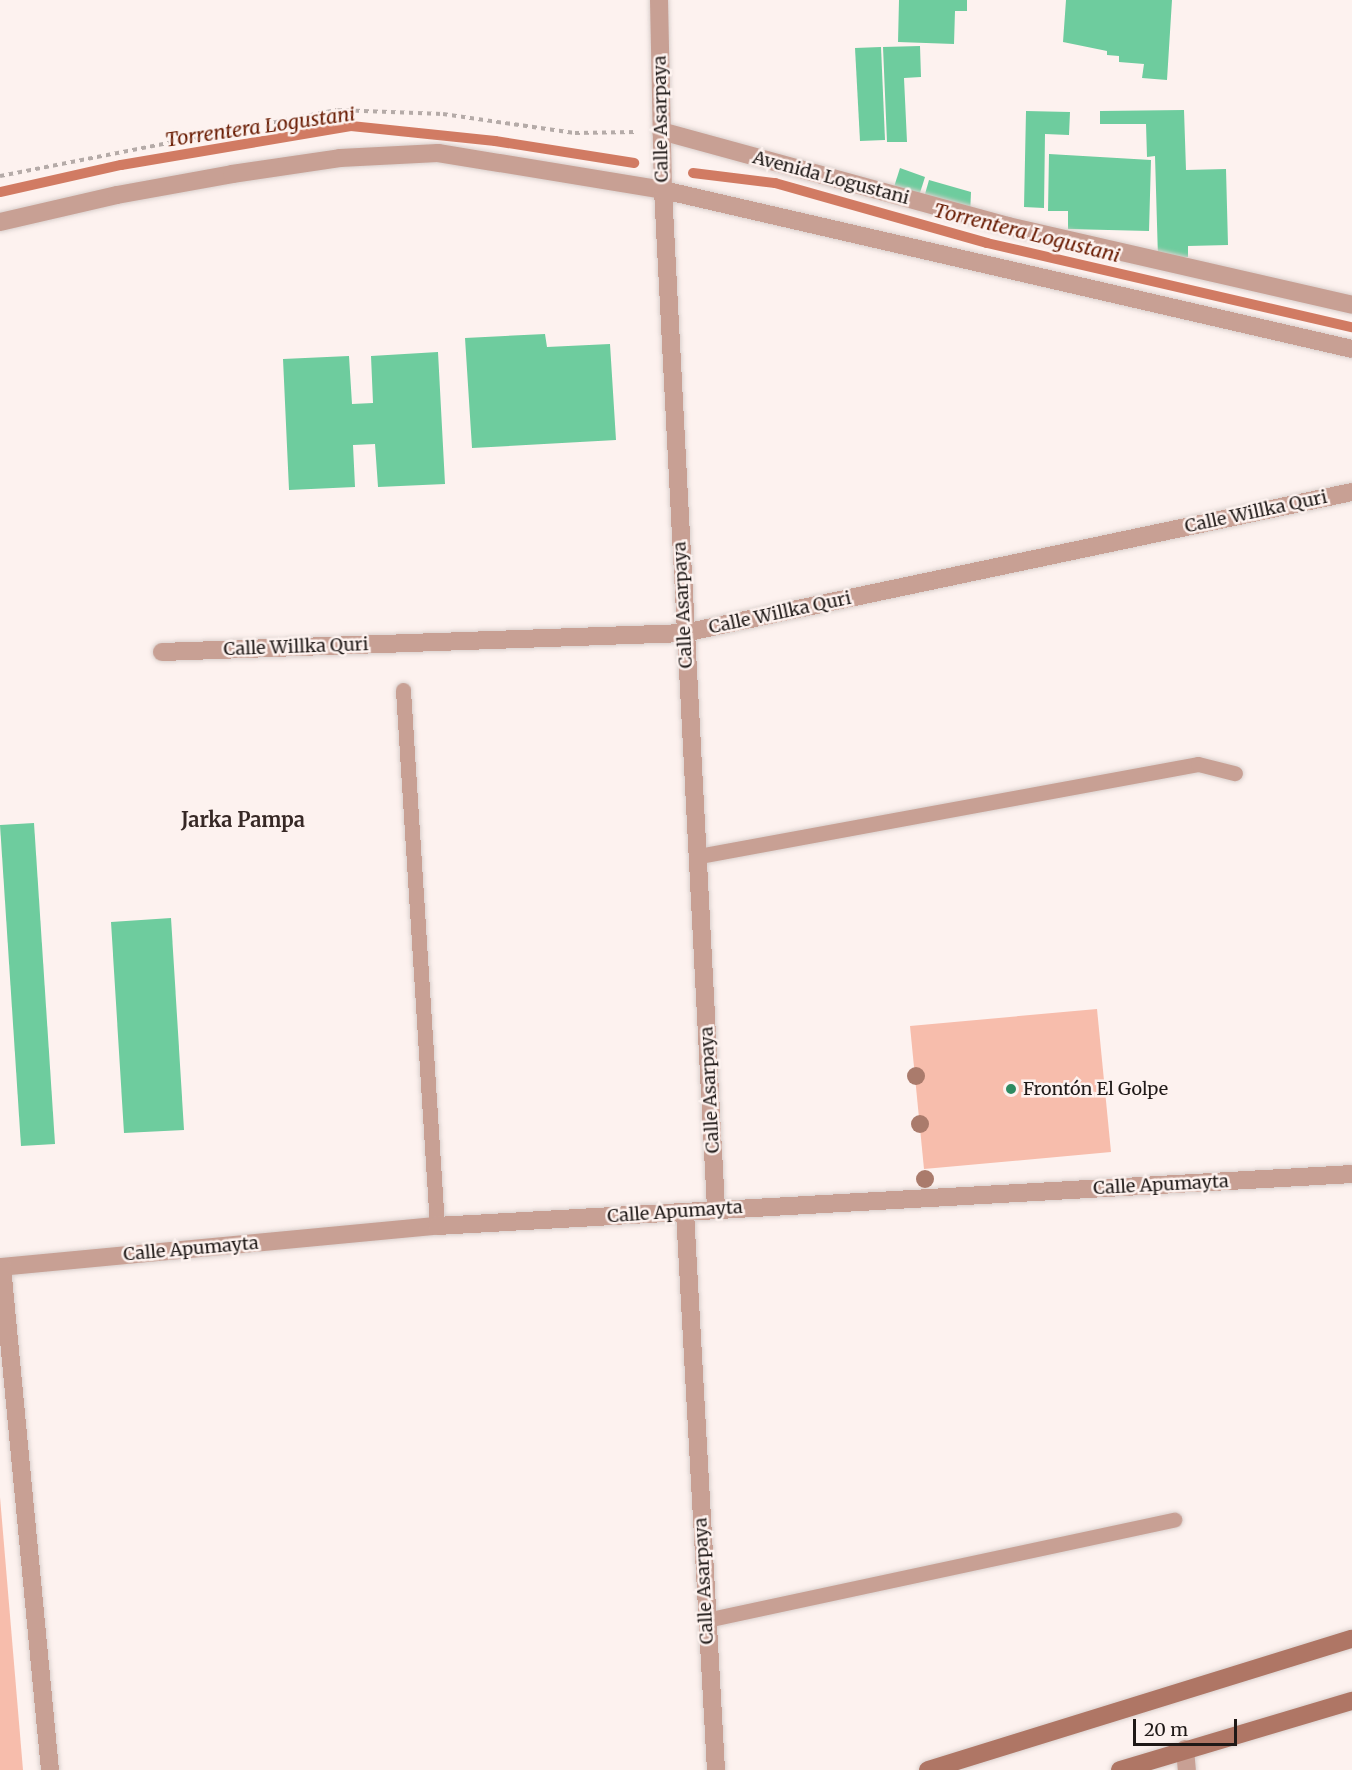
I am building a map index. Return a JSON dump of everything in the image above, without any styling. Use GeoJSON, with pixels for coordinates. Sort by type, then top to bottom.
{"type":"FeatureCollection","features":[{"type":"Feature","properties":{"kind":"main road"},"geometry":{"type":"LineString","coordinates":[[928,1770],[1352,1639]]}},
{"type":"Feature","properties":{"kind":"main road"},"geometry":{"type":"LineString","coordinates":[[1120,1770],[1352,1701]]}},
{"type":"Feature","properties":{"kind":"street","name":"Calle Asarpaya"},"geometry":{"type":"LineString","coordinates":[[659,0],[663,190],[684,633],[699,856],[716,1209]]}},
{"type":"Feature","properties":{"kind":"street","name":"Avenida Logustani"},"geometry":{"type":"LineString","coordinates":[[661,132],[1008,226],[1352,305]]}},
{"type":"Feature","properties":{"kind":"street"},"geometry":{"type":"LineString","coordinates":[[0,222],[117,195],[232,174],[340,158],[438,153],[663,190],[1352,349]]}},
{"type":"Feature","properties":{"kind":"street","name":"Calle Willka Quri"},"geometry":{"type":"LineString","coordinates":[[162,652],[684,633],[1352,492]]}},
{"type":"Feature","properties":{"kind":"street","name":"Calle Apumayta"},"geometry":{"type":"LineString","coordinates":[[1,1267],[437,1226],[1352,1174]]}},
{"type":"Feature","properties":{"kind":"street","name":"Calle Asarpaya"},"geometry":{"type":"LineString","coordinates":[[685,1212],[716,1770]]}},
{"type":"Feature","properties":{"kind":"street"},"geometry":{"type":"LineString","coordinates":[[1,1267],[50,1770]]}},
{"type":"Feature","properties":{"kind":"street"},"geometry":{"type":"LineString","coordinates":[[1185,1749],[1187,1770]]}},
{"type":"Feature","properties":{"kind":"lane"},"geometry":{"type":"LineString","coordinates":[[403,690],[437,1226]]}},
{"type":"Feature","properties":{"kind":"lane"},"geometry":{"type":"LineString","coordinates":[[699,856],[1198,764],[1235,773]]}},
{"type":"Feature","properties":{"kind":"lane"},"geometry":{"type":"LineString","coordinates":[[706,1620],[1174,1520]]}},
{"type":"Feature","properties":{"kind":"shaded area","name":"Frontón El Golpe"},"geometry":{"type":"Polygon","coordinates":[[[1097,1009],[1111,1152],[924,1169],[910,1026],[1097,1009]]]}},
{"type":"Feature","properties":{"kind":"shaded area"},"geometry":{"type":"Polygon","coordinates":[[[0,1497],[23,1770],[0,1770],[0,1497]]]}},
{"type":"Feature","properties":{"kind":"building"},"geometry":{"type":"Polygon","coordinates":[[[899,0],[967,0],[967,11],[955,11],[954,44],[898,42],[899,0]]]}},
{"type":"Feature","properties":{"kind":"building"},"geometry":{"type":"Polygon","coordinates":[[[1066,0],[1172,0],[1167,80],[1142,78],[1144,64],[1119,62],[1119,56],[1107,55],[1107,51],[1063,42],[1066,0]]]}},
{"type":"Feature","properties":{"kind":"building"},"geometry":{"type":"Polygon","coordinates":[[[920,46],[921,77],[904,78],[907,142],[887,142],[883,47],[920,46]]]}},
{"type":"Feature","properties":{"kind":"building"},"geometry":{"type":"Polygon","coordinates":[[[881,47],[885,140],[860,141],[855,48],[881,47]]]}},
{"type":"Feature","properties":{"kind":"building"},"geometry":{"type":"Polygon","coordinates":[[[1184,110],[1186,170],[1226,169],[1228,245],[1188,246],[1188,257],[1158,258],[1155,156],[1147,157],[1146,124],[1100,124],[1100,111],[1184,110]]]}},
{"type":"Feature","properties":{"kind":"building"},"geometry":{"type":"Polygon","coordinates":[[[1026,111],[1070,112],[1069,135],[1045,134],[1044,208],[1024,207],[1026,111]]]}},
{"type":"Feature","properties":{"kind":"building"},"geometry":{"type":"Polygon","coordinates":[[[1049,154],[1151,160],[1149,231],[1068,229],[1068,211],[1048,211],[1049,154]]]}},
{"type":"Feature","properties":{"kind":"building"},"geometry":{"type":"Polygon","coordinates":[[[900,168],[925,177],[919,196],[894,187],[900,168]]]}},
{"type":"Feature","properties":{"kind":"building"},"geometry":{"type":"Polygon","coordinates":[[[929,180],[971,192],[970,215],[923,201],[929,180]]]}},
{"type":"Feature","properties":{"kind":"building"},"geometry":{"type":"Polygon","coordinates":[[[545,334],[547,347],[610,344],[616,440],[472,448],[465,338],[545,334]]]}},
{"type":"Feature","properties":{"kind":"building"},"geometry":{"type":"Polygon","coordinates":[[[438,352],[445,484],[378,487],[375,444],[353,445],[355,487],[289,490],[283,359],[349,356],[352,404],[373,403],[371,356],[438,352]]]}},
{"type":"Feature","properties":{"kind":"building"},"geometry":{"type":"Polygon","coordinates":[[[34,823],[55,1144],[21,1146],[0,825],[34,823]]]}},
{"type":"Feature","properties":{"kind":"building"},"geometry":{"type":"Polygon","coordinates":[[[171,918],[184,1130],[124,1133],[111,922],[171,918]]]}},
{"type":"Feature","properties":{"kind":"waterway","name":"Torrentera Logustani"},"geometry":{"type":"LineString","coordinates":[[0,192],[121,165],[351,126],[495,141],[634,163]]}},
{"type":"Feature","properties":{"kind":"waterway","name":"Torrentera Logustani"},"geometry":{"type":"LineString","coordinates":[[693,173],[775,183],[987,243],[1352,327]]}},
{"type":"Feature","properties":{"kind":"place","name":"Frontón El Golpe"},"geometry":{"type":"Point","coordinates":[1011,1089]}},
{"type":"Feature","properties":{"kind":"district","name":"Jarka Pampa"},"geometry":{"type":"Point","coordinates":[243,819]}}]}
